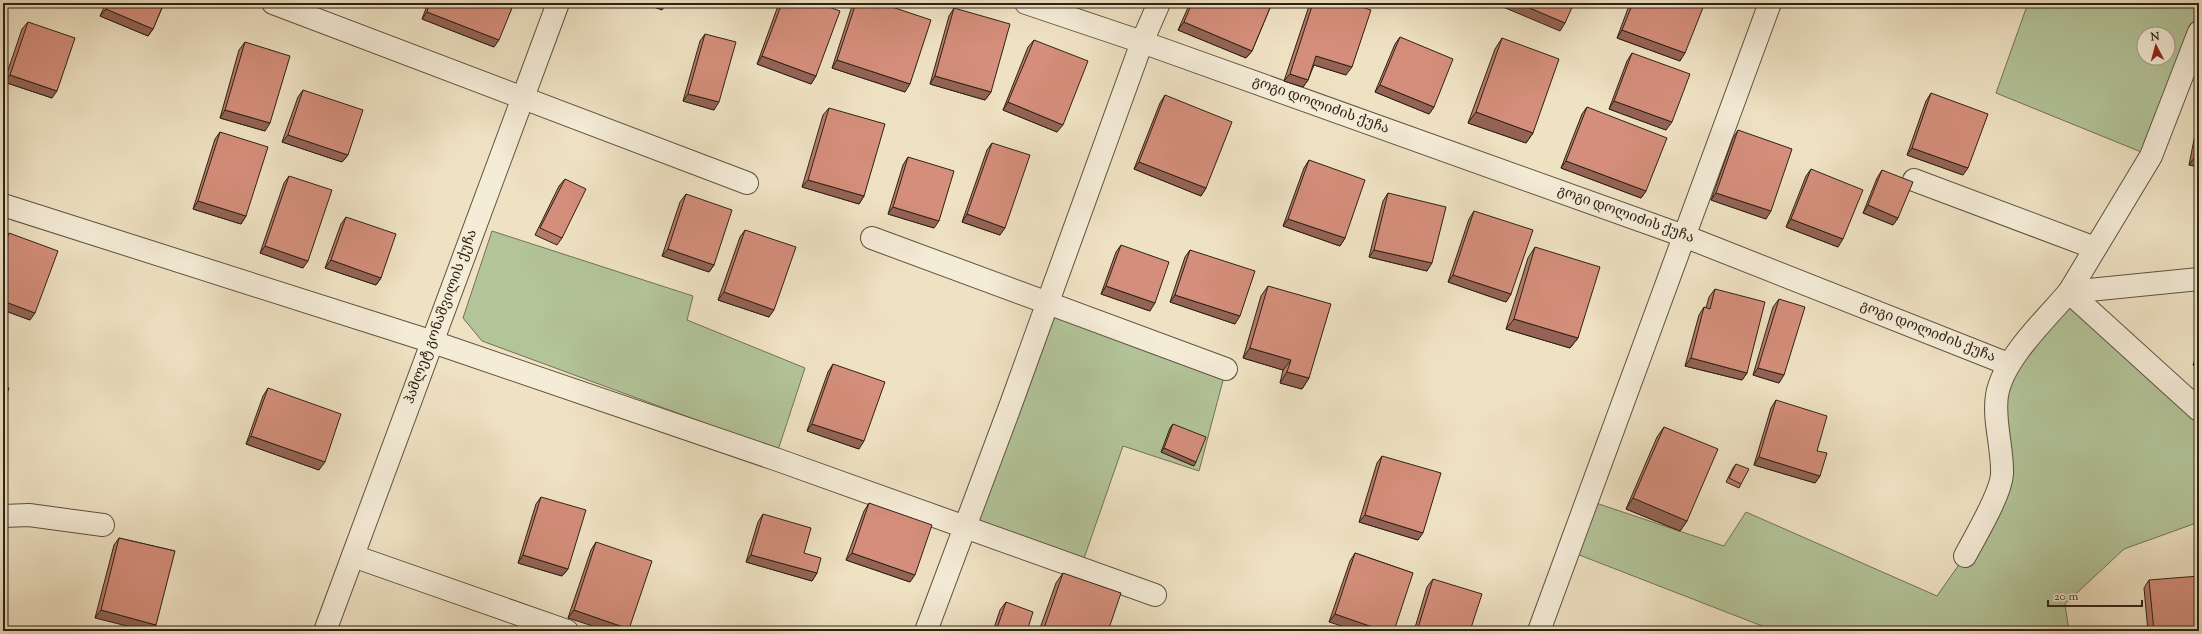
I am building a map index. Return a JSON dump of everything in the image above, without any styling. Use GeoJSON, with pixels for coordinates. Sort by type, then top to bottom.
{"type":"FeatureCollection","features":[{"type":"Feature","properties":{"kind":"street"},"geometry":{"type":"LineString","coordinates":[[273,3],[747,183]]}},
{"type":"Feature","properties":{"kind":"street","name":"ჰამლეტ გონაშვილის ქუჩა"},"geometry":{"type":"LineString","coordinates":[[325,631],[558,3]]}},
{"type":"Feature","properties":{"kind":"street","name":"გოგი დოლიძის ქუჩა"},"geometry":{"type":"LineString","coordinates":[[1026,3],[1142,42],[1684,236],[2008,364],[2070,292],[2151,156],[2199,32]]}},
{"type":"Feature","properties":{"kind":"street"},"geometry":{"type":"LineString","coordinates":[[926,631],[1011,404],[1142,42],[1159,3]]}},
{"type":"Feature","properties":{"kind":"street"},"geometry":{"type":"LineString","coordinates":[[1539,631],[1770,3]]}},
{"type":"Feature","properties":{"kind":"street"},"geometry":{"type":"LineString","coordinates":[[1914,180],[2095,248]]}},
{"type":"Feature","properties":{"kind":"street"},"geometry":{"type":"LineString","coordinates":[[3,205],[433,342],[778,460],[1155,595]]}},
{"type":"Feature","properties":{"kind":"street"},"geometry":{"type":"LineString","coordinates":[[872,238],[1226,369]]}},
{"type":"Feature","properties":{"kind":"street"},"geometry":{"type":"LineString","coordinates":[[2070,292],[2199,279]]}},
{"type":"Feature","properties":{"kind":"street"},"geometry":{"type":"LineString","coordinates":[[2070,292],[2199,410]]}},
{"type":"Feature","properties":{"kind":"street"},"geometry":{"type":"LineString","coordinates":[[1965,556],[1990,509],[2002,474],[1997,395],[2008,364]]}},
{"type":"Feature","properties":{"kind":"street"},"geometry":{"type":"LineString","coordinates":[[3,516],[29,515],[103,525]]}},
{"type":"Feature","properties":{"kind":"street"},"geometry":{"type":"LineString","coordinates":[[353,556],[567,631]]}},
{"type":"Feature","properties":{"kind":"green space"},"geometry":{"type":"Polygon","coordinates":[[[2028,3],[2199,3],[2199,32],[2151,156],[1996,93],[2028,3]]]}},
{"type":"Feature","properties":{"kind":"green space"},"geometry":{"type":"Polygon","coordinates":[[[492,231],[693,296],[687,320],[805,368],[778,450],[482,341],[463,318],[492,231]]]}},
{"type":"Feature","properties":{"kind":"green space"},"geometry":{"type":"Polygon","coordinates":[[[2069,292],[2199,410],[2199,522],[2124,549],[2065,604],[2069,631],[1775,631],[1569,551],[1587,500],[1724,546],[1746,512],[1937,596],[1965,556],[1990,509],[1997,395],[2069,292]]]}},
{"type":"Feature","properties":{"kind":"green space"},"geometry":{"type":"Polygon","coordinates":[[[1048,302],[1226,369],[1199,471],[1123,446],[1081,567],[964,527],[1048,302]]]}},
{"type":"Feature","properties":{"kind":"building"},"geometry":{"type":"Polygon","coordinates":[[[108,3],[164,3],[153,29],[106,9],[108,3]]]}},
{"type":"Feature","properties":{"kind":"building"},"geometry":{"type":"Polygon","coordinates":[[[430,3],[514,3],[499,40],[427,12],[430,3]]]}},
{"type":"Feature","properties":{"kind":"building"},"geometry":{"type":"Polygon","coordinates":[[[782,3],[818,3],[840,11],[816,76],[762,56],[782,3]]]}},
{"type":"Feature","properties":{"kind":"building"},"geometry":{"type":"Polygon","coordinates":[[[856,3],[880,3],[931,20],[910,84],[837,60],[856,3]]]}},
{"type":"Feature","properties":{"kind":"building"},"geometry":{"type":"Polygon","coordinates":[[[1192,3],[1272,3],[1252,51],[1184,22],[1192,3]]]}},
{"type":"Feature","properties":{"kind":"building"},"geometry":{"type":"Polygon","coordinates":[[[1313,3],[1349,3],[1371,10],[1352,67],[1316,56],[1308,80],[1290,74],[1313,3]]]}},
{"type":"Feature","properties":{"kind":"building"},"geometry":{"type":"Polygon","coordinates":[[[1518,3],[1574,3],[1565,23],[1518,3]]]}},
{"type":"Feature","properties":{"kind":"building"},"geometry":{"type":"Polygon","coordinates":[[[1633,3],[1698,3],[1704,5],[1685,53],[1622,30],[1633,3]]]}},
{"type":"Feature","properties":{"kind":"building"},"geometry":{"type":"Polygon","coordinates":[[[954,8],[1010,24],[991,92],[935,76],[954,8]]]}},
{"type":"Feature","properties":{"kind":"building"},"geometry":{"type":"Polygon","coordinates":[[[28,22],[75,38],[57,91],[10,75],[28,22]]]}},
{"type":"Feature","properties":{"kind":"building"},"geometry":{"type":"Polygon","coordinates":[[[705,34],[736,42],[719,102],[688,94],[705,34]]]}},
{"type":"Feature","properties":{"kind":"building"},"geometry":{"type":"Polygon","coordinates":[[[1400,37],[1453,59],[1434,107],[1380,85],[1400,37]]]}},
{"type":"Feature","properties":{"kind":"building"},"geometry":{"type":"Polygon","coordinates":[[[1502,38],[1559,59],[1533,133],[1476,112],[1502,38]]]}},
{"type":"Feature","properties":{"kind":"building"},"geometry":{"type":"Polygon","coordinates":[[[1034,40],[1088,61],[1063,125],[1008,102],[1034,40]]]}},
{"type":"Feature","properties":{"kind":"building"},"geometry":{"type":"Polygon","coordinates":[[[245,42],[290,56],[270,123],[225,110],[245,42]]]}},
{"type":"Feature","properties":{"kind":"building"},"geometry":{"type":"Polygon","coordinates":[[[1632,53],[1690,74],[1672,122],[1614,101],[1632,53]]]}},
{"type":"Feature","properties":{"kind":"building"},"geometry":{"type":"Polygon","coordinates":[[[303,90],[363,110],[348,155],[288,135],[303,90]]]}},
{"type":"Feature","properties":{"kind":"building"},"geometry":{"type":"Polygon","coordinates":[[[1931,93],[1988,114],[1968,168],[1912,148],[1931,93]]]}},
{"type":"Feature","properties":{"kind":"building"},"geometry":{"type":"Polygon","coordinates":[[[1165,95],[1232,122],[1206,188],[1139,162],[1165,95]]]}},
{"type":"Feature","properties":{"kind":"building"},"geometry":{"type":"Polygon","coordinates":[[[1587,107],[1667,138],[1646,191],[1566,161],[1587,107]]]}},
{"type":"Feature","properties":{"kind":"building"},"geometry":{"type":"Polygon","coordinates":[[[829,108],[885,124],[864,196],[808,180],[829,108]]]}},
{"type":"Feature","properties":{"kind":"building"},"geometry":{"type":"Polygon","coordinates":[[[1738,130],[1792,149],[1771,211],[1716,193],[1738,130]]]}},
{"type":"Feature","properties":{"kind":"building"},"geometry":{"type":"Polygon","coordinates":[[[220,132],[268,147],[246,216],[198,201],[220,132]]]}},
{"type":"Feature","properties":{"kind":"building"},"geometry":{"type":"Polygon","coordinates":[[[2199,132],[2199,159],[2194,158],[2199,132]]]}},
{"type":"Feature","properties":{"kind":"building"},"geometry":{"type":"Polygon","coordinates":[[[992,143],[1030,155],[1005,228],[967,214],[992,143]]]}},
{"type":"Feature","properties":{"kind":"building"},"geometry":{"type":"Polygon","coordinates":[[[908,157],[954,171],[939,221],[893,207],[908,157]]]}},
{"type":"Feature","properties":{"kind":"building"},"geometry":{"type":"Polygon","coordinates":[[[1309,160],[1365,180],[1345,238],[1288,219],[1309,160]]]}},
{"type":"Feature","properties":{"kind":"building"},"geometry":{"type":"Polygon","coordinates":[[[1811,169],[1863,190],[1843,239],[1791,219],[1811,169]]]}},
{"type":"Feature","properties":{"kind":"building"},"geometry":{"type":"Polygon","coordinates":[[[1882,170],[1913,182],[1898,218],[1868,205],[1882,170]]]}},
{"type":"Feature","properties":{"kind":"building"},"geometry":{"type":"Polygon","coordinates":[[[289,176],[332,190],[308,261],[265,246],[289,176]]]}},
{"type":"Feature","properties":{"kind":"building"},"geometry":{"type":"Polygon","coordinates":[[[565,179],[586,189],[562,238],[540,228],[565,179]]]}},
{"type":"Feature","properties":{"kind":"building"},"geometry":{"type":"Polygon","coordinates":[[[1388,193],[1446,207],[1432,263],[1374,250],[1388,193]]]}},
{"type":"Feature","properties":{"kind":"building"},"geometry":{"type":"Polygon","coordinates":[[[686,194],[732,210],[714,265],[668,249],[686,194]]]}},
{"type":"Feature","properties":{"kind":"building"},"geometry":{"type":"Polygon","coordinates":[[[1474,211],[1533,230],[1511,294],[1453,275],[1474,211]]]}},
{"type":"Feature","properties":{"kind":"building"},"geometry":{"type":"Polygon","coordinates":[[[346,217],[396,234],[381,278],[331,260],[346,217]]]}},
{"type":"Feature","properties":{"kind":"building"},"geometry":{"type":"Polygon","coordinates":[[[745,230],[796,247],[774,310],[724,292],[745,230]]]}},
{"type":"Feature","properties":{"kind":"building"},"geometry":{"type":"Polygon","coordinates":[[[9,233],[58,251],[35,313],[3,301],[3,249],[9,233]]]}},
{"type":"Feature","properties":{"kind":"building"},"geometry":{"type":"Polygon","coordinates":[[[1121,245],[1169,262],[1155,303],[1106,286],[1121,245]]]}},
{"type":"Feature","properties":{"kind":"building"},"geometry":{"type":"Polygon","coordinates":[[[1535,247],[1600,267],[1578,338],[1514,319],[1535,247]]]}},
{"type":"Feature","properties":{"kind":"building"},"geometry":{"type":"Polygon","coordinates":[[[1190,250],[1255,271],[1240,316],[1175,295],[1190,250]]]}},
{"type":"Feature","properties":{"kind":"building"},"geometry":{"type":"Polygon","coordinates":[[[1268,286],[1331,304],[1309,378],[1287,372],[1291,360],[1250,348],[1268,286]]]}},
{"type":"Feature","properties":{"kind":"building"},"geometry":{"type":"Polygon","coordinates":[[[1715,289],[1765,302],[1747,373],[1691,358],[1704,307],[1710,309],[1715,289]]]}},
{"type":"Feature","properties":{"kind":"building"},"geometry":{"type":"Polygon","coordinates":[[[1779,299],[1805,307],[1784,375],[1758,368],[1779,299]]]}},
{"type":"Feature","properties":{"kind":"building"},"geometry":{"type":"Polygon","coordinates":[[[833,364],[885,382],[864,441],[812,424],[833,364]]]}},
{"type":"Feature","properties":{"kind":"building"},"geometry":{"type":"Polygon","coordinates":[[[3,386],[9,388],[3,404],[3,386]]]}},
{"type":"Feature","properties":{"kind":"building"},"geometry":{"type":"Polygon","coordinates":[[[268,388],[341,414],[325,462],[251,436],[268,388]]]}},
{"type":"Feature","properties":{"kind":"building"},"geometry":{"type":"Polygon","coordinates":[[[1776,400],[1827,416],[1817,451],[1827,453],[1820,476],[1759,457],[1776,400]]]}},
{"type":"Feature","properties":{"kind":"building"},"geometry":{"type":"Polygon","coordinates":[[[1173,424],[1206,437],[1196,462],[1164,448],[1173,424]]]}},
{"type":"Feature","properties":{"kind":"building"},"geometry":{"type":"Polygon","coordinates":[[[1664,427],[1718,449],[1687,521],[1633,498],[1664,427]]]}},
{"type":"Feature","properties":{"kind":"building"},"geometry":{"type":"Polygon","coordinates":[[[1382,456],[1441,473],[1423,533],[1365,515],[1382,456]]]}},
{"type":"Feature","properties":{"kind":"building"},"geometry":{"type":"Polygon","coordinates":[[[1736,464],[1749,469],[1741,484],[1729,478],[1736,464]]]}},
{"type":"Feature","properties":{"kind":"building"},"geometry":{"type":"Polygon","coordinates":[[[541,497],[586,510],[568,569],[523,555],[541,497]]]}},
{"type":"Feature","properties":{"kind":"building"},"geometry":{"type":"Polygon","coordinates":[[[869,503],[932,525],[915,575],[852,553],[869,503]]]}},
{"type":"Feature","properties":{"kind":"building"},"geometry":{"type":"Polygon","coordinates":[[[763,514],[811,528],[804,553],[821,558],[817,573],[751,555],[763,514]]]}},
{"type":"Feature","properties":{"kind":"building"},"geometry":{"type":"Polygon","coordinates":[[[119,538],[175,551],[156,625],[101,610],[119,538]]]}},
{"type":"Feature","properties":{"kind":"building"},"geometry":{"type":"Polygon","coordinates":[[[596,542],[652,561],[629,629],[574,610],[596,542]]]}},
{"type":"Feature","properties":{"kind":"building"},"geometry":{"type":"Polygon","coordinates":[[[1355,553],[1413,573],[1394,631],[1384,631],[1335,614],[1355,553]]]}},
{"type":"Feature","properties":{"kind":"building"},"geometry":{"type":"Polygon","coordinates":[[[1063,573],[1121,593],[1108,631],[1043,631],[1063,573]]]}},
{"type":"Feature","properties":{"kind":"building"},"geometry":{"type":"Polygon","coordinates":[[[2199,576],[2199,631],[2154,631],[2149,580],[2199,576]]]}},
{"type":"Feature","properties":{"kind":"building"},"geometry":{"type":"Polygon","coordinates":[[[1433,579],[1482,594],[1470,631],[1417,631],[1433,579]]]}},
{"type":"Feature","properties":{"kind":"building"},"geometry":{"type":"Polygon","coordinates":[[[1006,602],[1033,612],[1027,631],[996,631],[1006,602]]]}}]}
